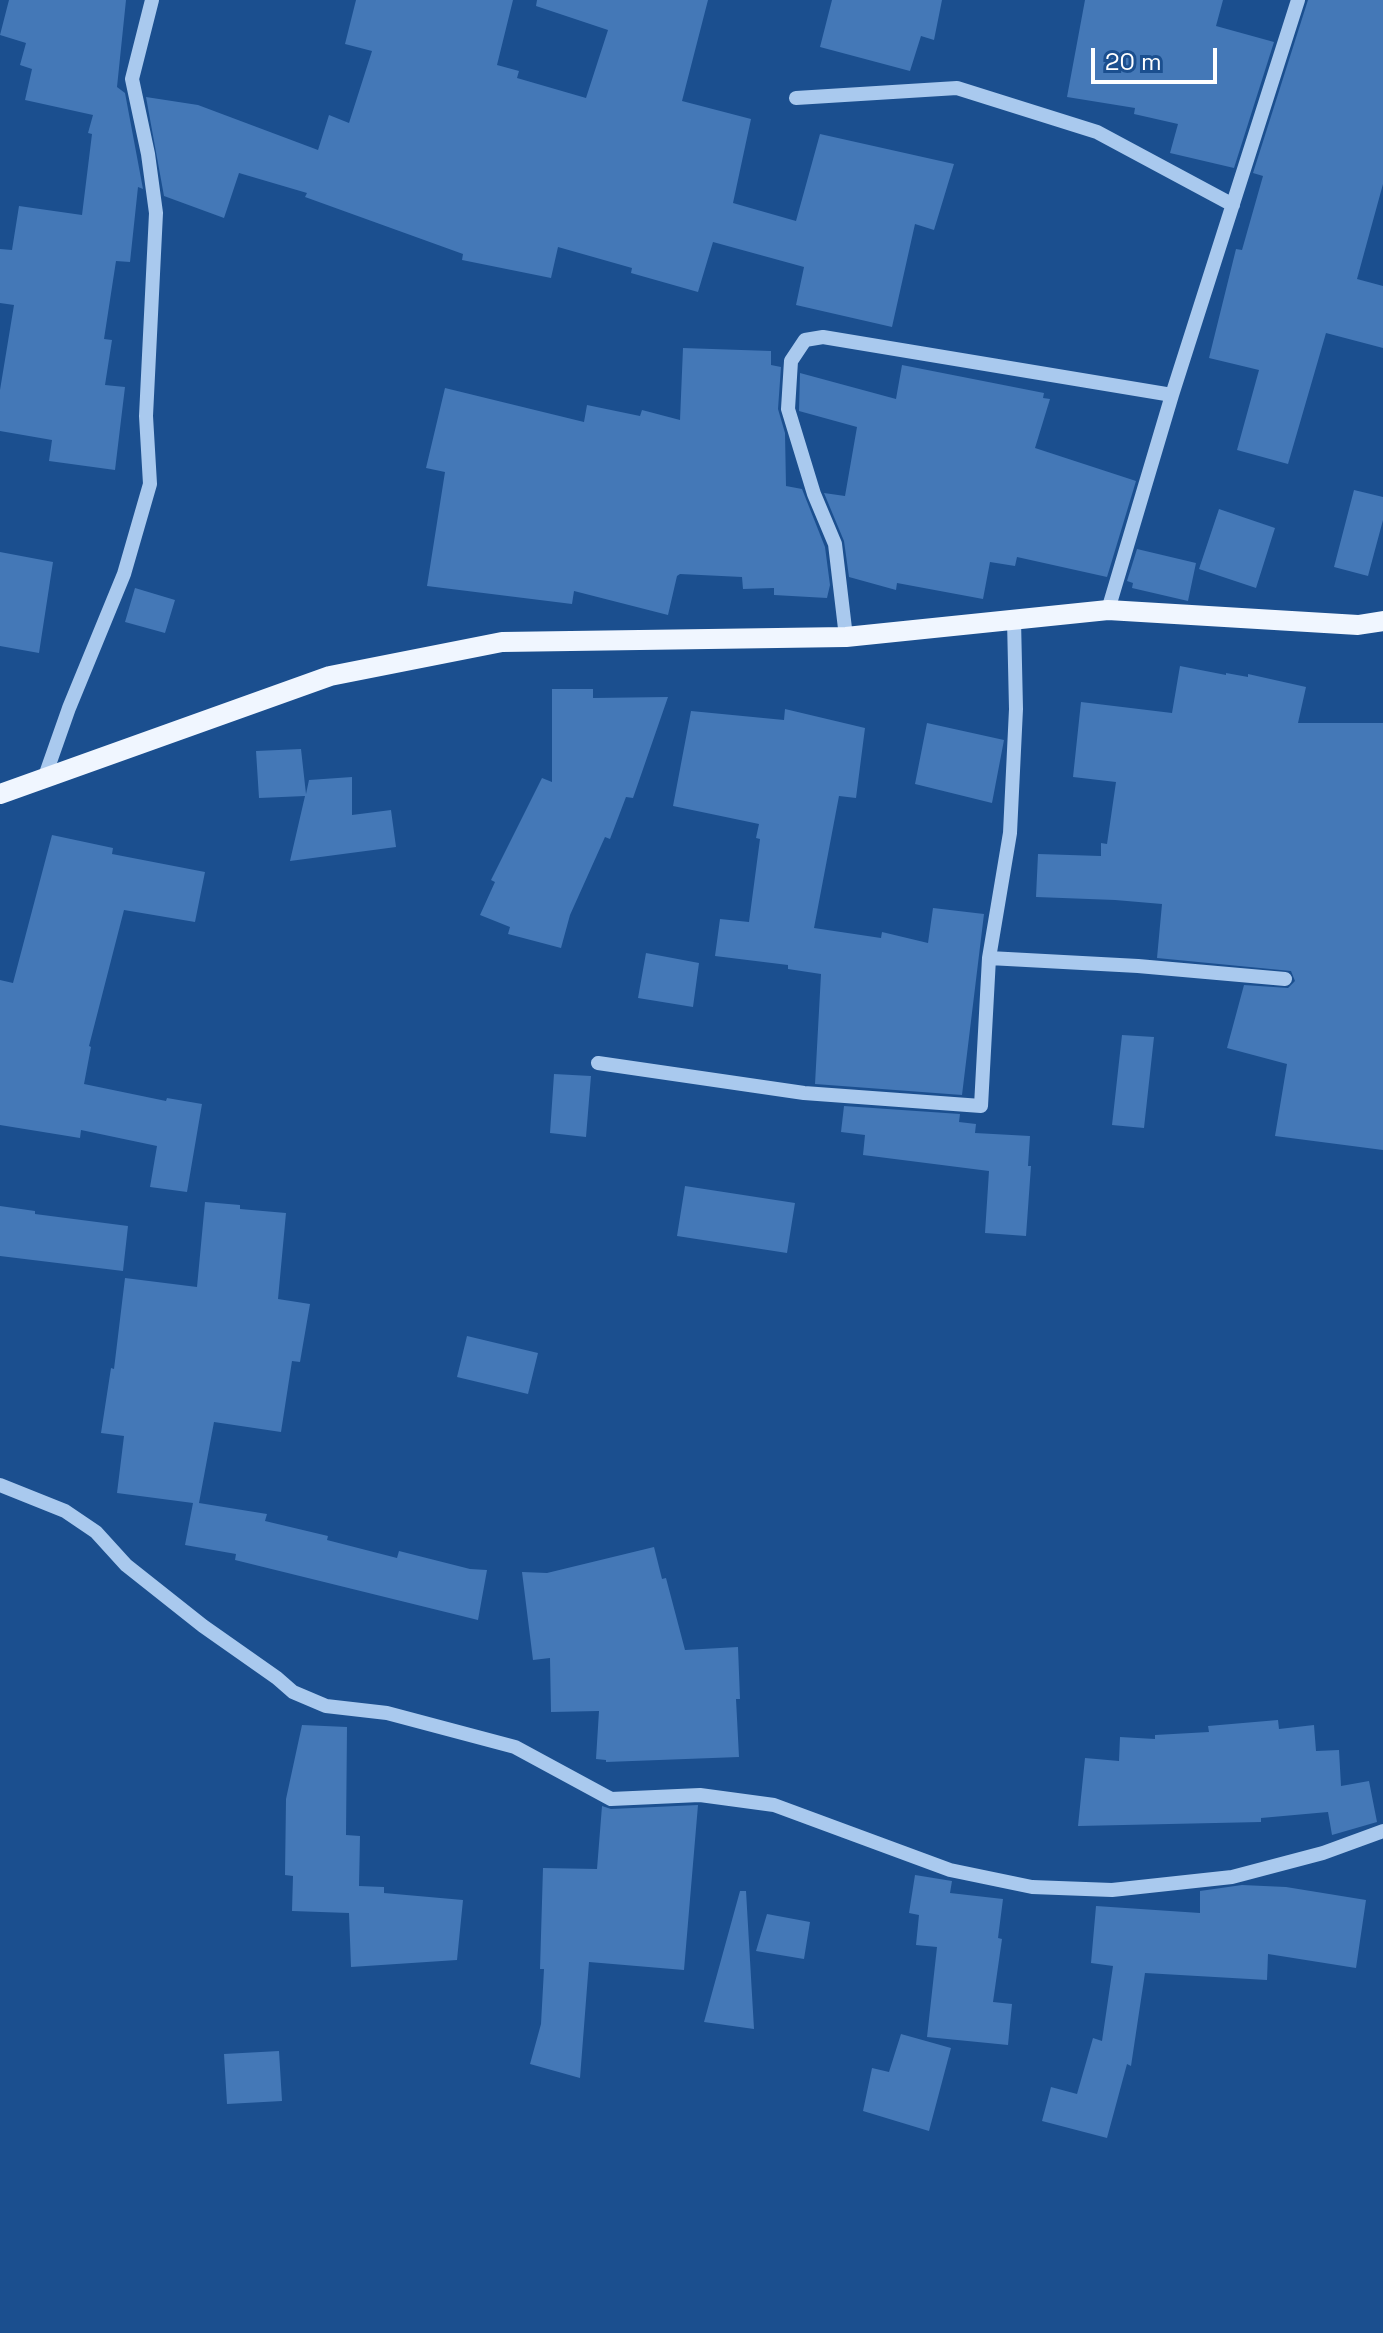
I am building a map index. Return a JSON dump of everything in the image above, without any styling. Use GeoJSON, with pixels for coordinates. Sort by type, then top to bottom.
{"type":"FeatureCollection","features":[{"type":"Feature","properties":{"kind":"main road"},"geometry":{"type":"LineString","coordinates":[[0,794],[330,676],[502,642],[846,637],[1108,610],[1358,625],[1383,621]]}},
{"type":"Feature","properties":{"kind":"street"},"geometry":{"type":"LineString","coordinates":[[44,779],[69,708],[124,574],[150,484],[146,416],[156,213],[148,154],[132,79],[152,0]]}},
{"type":"Feature","properties":{"kind":"street"},"geometry":{"type":"LineString","coordinates":[[1108,610],[1172,395],[1298,0]]}},
{"type":"Feature","properties":{"kind":"street"},"geometry":{"type":"LineString","coordinates":[[796,98],[957,88],[1097,132],[1233,205]]}},
{"type":"Feature","properties":{"kind":"street"},"geometry":{"type":"LineString","coordinates":[[846,637],[835,544],[814,494],[788,409],[791,361],[805,340],[823,337],[1172,395]]}},
{"type":"Feature","properties":{"kind":"street"},"geometry":{"type":"LineString","coordinates":[[598,1063],[804,1093],[981,1106],[989,958],[1010,833],[1016,709],[1014,620]]}},
{"type":"Feature","properties":{"kind":"street"},"geometry":{"type":"LineString","coordinates":[[989,958],[1138,966],[1285,979]]}},
{"type":"Feature","properties":{"kind":"street"},"geometry":{"type":"LineString","coordinates":[[0,1485],[65,1511],[96,1532],[126,1565],[293,1692],[326,1706],[387,1713],[515,1747],[611,1799],[700,1795],[774,1805],[950,1870],[1032,1887],[1112,1890],[1232,1877],[1323,1853],[1383,1831]]}},
{"type":"Feature","properties":{"kind":"building"},"geometry":{"type":"Polygon","coordinates":[[[9,0],[126,0],[117,87],[125,93],[143,189],[138,187],[130,262],[116,261],[104,339],[112,340],[105,385],[125,387],[115,470],[49,461],[52,440],[0,431],[0,390],[14,305],[0,303],[0,249],[12,250],[19,206],[82,215],[92,134],[88,133],[93,115],[25,100],[32,69],[20,65],[26,43],[0,35],[9,0]]]}},
{"type":"Feature","properties":{"kind":"building"},"geometry":{"type":"Polygon","coordinates":[[[356,0],[513,0],[497,65],[519,71],[517,78],[586,98],[608,30],[536,6],[537,0],[708,0],[682,101],[751,119],[733,203],[796,221],[820,134],[954,164],[934,230],[915,224],[892,327],[796,305],[804,267],[713,242],[698,292],[631,273],[632,268],[558,247],[551,278],[462,260],[463,254],[305,197],[307,193],[239,173],[224,218],[164,196],[146,97],[198,105],[318,150],[329,115],[349,123],[372,51],[345,44],[356,0]]]}},
{"type":"Feature","properties":{"kind":"building"},"geometry":{"type":"Polygon","coordinates":[[[832,0],[942,0],[934,40],[921,36],[910,71],[820,47],[832,0]]]}},
{"type":"Feature","properties":{"kind":"building"},"geometry":{"type":"Polygon","coordinates":[[[1085,0],[1223,0],[1216,26],[1274,42],[1234,168],[1170,153],[1178,124],[1134,114],[1135,108],[1067,97],[1085,0]]]}},
{"type":"Feature","properties":{"kind":"building"},"geometry":{"type":"Polygon","coordinates":[[[1308,0],[1383,0],[1383,184],[1357,279],[1383,286],[1383,348],[1326,333],[1288,464],[1237,450],[1259,370],[1209,358],[1236,249],[1242,250],[1263,176],[1253,173],[1308,0]]]}},
{"type":"Feature","properties":{"kind":"building"},"geometry":{"type":"Polygon","coordinates":[[[683,348],[771,351],[771,365],[781,367],[778,409],[785,433],[786,486],[802,489],[825,547],[830,585],[827,598],[774,595],[774,588],[743,589],[742,577],[680,574],[668,615],[574,591],[572,604],[427,586],[445,472],[426,468],[445,388],[584,422],[587,405],[640,416],[642,410],[680,420],[683,348]]]}},
{"type":"Feature","properties":{"kind":"building"},"geometry":{"type":"Polygon","coordinates":[[[902,365],[1044,393],[1043,398],[1050,399],[1035,448],[1136,481],[1107,577],[1017,557],[1015,566],[990,562],[983,599],[897,583],[896,590],[849,577],[844,541],[824,493],[845,496],[857,427],[799,411],[800,373],[896,399],[902,365]]]}},
{"type":"Feature","properties":{"kind":"building"},"geometry":{"type":"Polygon","coordinates":[[[1354,490],[1383,497],[1383,520],[1368,576],[1334,567],[1354,490]]]}},
{"type":"Feature","properties":{"kind":"building"},"geometry":{"type":"Polygon","coordinates":[[[1219,509],[1275,528],[1256,588],[1199,569],[1219,509]]]}},
{"type":"Feature","properties":{"kind":"building"},"geometry":{"type":"Polygon","coordinates":[[[1137,549],[1196,563],[1188,601],[1132,588],[1133,583],[1127,581],[1137,549]]]}},
{"type":"Feature","properties":{"kind":"building"},"geometry":{"type":"Polygon","coordinates":[[[0,552],[53,562],[39,653],[0,646],[0,552]]]}},
{"type":"Feature","properties":{"kind":"building"},"geometry":{"type":"Polygon","coordinates":[[[135,588],[175,600],[165,633],[125,622],[135,588]]]}},
{"type":"Feature","properties":{"kind":"building"},"geometry":{"type":"Polygon","coordinates":[[[1180,666],[1226,675],[1248,677],[1248,674],[1306,687],[1298,723],[1383,723],[1383,1150],[1275,1136],[1287,1064],[1227,1048],[1244,985],[1288,988],[1295,981],[1291,971],[1157,958],[1162,904],[1036,897],[1038,854],[1101,856],[1101,843],[1107,844],[1116,782],[1073,777],[1081,702],[1172,713],[1180,666]]]}},
{"type":"Feature","properties":{"kind":"building"},"geometry":{"type":"Polygon","coordinates":[[[552,689],[593,689],[593,698],[668,697],[633,798],[626,797],[610,839],[605,837],[570,915],[561,948],[508,934],[510,927],[480,915],[495,882],[491,880],[542,778],[552,782],[552,689]]]}},
{"type":"Feature","properties":{"kind":"building"},"geometry":{"type":"Polygon","coordinates":[[[785,709],[865,728],[856,798],[839,796],[814,928],[881,938],[882,932],[928,943],[933,908],[984,914],[962,1095],[815,1084],[821,974],[788,969],[788,965],[715,956],[720,919],[749,922],[760,839],[756,838],[759,824],[673,806],[691,711],[784,720],[785,709]]]}},
{"type":"Feature","properties":{"kind":"building"},"geometry":{"type":"Polygon","coordinates":[[[927,723],[1004,740],[992,803],[915,784],[927,723]]]}},
{"type":"Feature","properties":{"kind":"building"},"geometry":{"type":"Polygon","coordinates":[[[301,749],[306,794],[309,780],[352,777],[352,815],[391,810],[396,847],[290,861],[305,796],[259,798],[256,751],[301,749]]]}},
{"type":"Feature","properties":{"kind":"building"},"geometry":{"type":"Polygon","coordinates":[[[52,835],[113,848],[112,854],[205,872],[195,922],[124,910],[89,1046],[84,1084],[166,1101],[167,1098],[202,1104],[187,1192],[150,1187],[157,1146],[81,1130],[80,1138],[0,1125],[0,980],[13,983],[52,835]]]}},
{"type":"Feature","properties":{"kind":"building"},"geometry":{"type":"Polygon","coordinates":[[[646,953],[699,963],[693,1007],[638,998],[646,953]]]}},
{"type":"Feature","properties":{"kind":"building"},"geometry":{"type":"Polygon","coordinates":[[[1122,1035],[1154,1037],[1144,1128],[1112,1125],[1122,1035]]]}},
{"type":"Feature","properties":{"kind":"building"},"geometry":{"type":"Polygon","coordinates":[[[554,1074],[591,1076],[586,1137],[550,1133],[554,1074]]]}},
{"type":"Feature","properties":{"kind":"building"},"geometry":{"type":"Polygon","coordinates":[[[844,1106],[960,1114],[959,1122],[976,1124],[975,1133],[1030,1136],[1026,1236],[985,1233],[989,1171],[863,1155],[865,1135],[841,1132],[844,1106]]]}},
{"type":"Feature","properties":{"kind":"building"},"geometry":{"type":"Polygon","coordinates":[[[685,1186],[795,1203],[787,1253],[677,1236],[685,1186]]]}},
{"type":"Feature","properties":{"kind":"building"},"geometry":{"type":"Polygon","coordinates":[[[205,1202],[286,1213],[278,1299],[310,1304],[300,1362],[292,1361],[281,1432],[214,1422],[199,1503],[267,1514],[265,1521],[328,1536],[327,1540],[397,1558],[399,1551],[470,1569],[487,1570],[478,1620],[235,1560],[236,1554],[185,1545],[193,1503],[117,1493],[124,1436],[101,1433],[111,1368],[114,1369],[125,1278],[197,1287],[205,1202]]]}},
{"type":"Feature","properties":{"kind":"building"},"geometry":{"type":"Polygon","coordinates":[[[0,1206],[35,1211],[35,1214],[128,1226],[123,1271],[0,1256],[0,1206]]]}},
{"type":"Feature","properties":{"kind":"building"},"geometry":{"type":"Polygon","coordinates":[[[467,1336],[538,1353],[528,1394],[457,1377],[467,1336]]]}},
{"type":"Feature","properties":{"kind":"building"},"geometry":{"type":"Polygon","coordinates":[[[654,1547],[662,1579],[666,1578],[685,1650],[738,1647],[740,1699],[736,1699],[739,1757],[606,1762],[596,1759],[599,1711],[551,1712],[550,1658],[533,1660],[522,1572],[547,1573],[654,1547]]]}},
{"type":"Feature","properties":{"kind":"building"},"geometry":{"type":"Polygon","coordinates":[[[1278,1720],[1279,1729],[1314,1725],[1316,1751],[1339,1750],[1341,1786],[1369,1781],[1377,1822],[1332,1835],[1328,1812],[1261,1818],[1261,1822],[1078,1826],[1085,1758],[1119,1761],[1120,1737],[1155,1739],[1155,1735],[1209,1732],[1208,1726],[1278,1720]]]}},
{"type":"Feature","properties":{"kind":"building"},"geometry":{"type":"Polygon","coordinates":[[[302,1725],[347,1727],[346,1835],[360,1836],[359,1886],[384,1887],[384,1893],[463,1900],[457,1960],[351,1967],[349,1913],[292,1911],[293,1876],[285,1875],[286,1799],[302,1725]]]}},
{"type":"Feature","properties":{"kind":"building"},"geometry":{"type":"Polygon","coordinates":[[[698,1805],[684,1970],[589,1962],[580,2078],[530,2064],[541,2024],[543,1868],[597,1869],[602,1806],[611,1809],[698,1805]]]}},
{"type":"Feature","properties":{"kind":"building"},"geometry":{"type":"Polygon","coordinates":[[[915,1875],[952,1881],[950,1893],[1003,1899],[998,1938],[1002,1939],[993,2002],[1012,2004],[1008,2045],[927,2037],[937,1947],[916,1945],[919,1915],[909,1913],[915,1875]]]}},
{"type":"Feature","properties":{"kind":"building"},"geometry":{"type":"Polygon","coordinates":[[[1242,1885],[1286,1887],[1366,1900],[1356,1968],[1268,1954],[1267,1980],[1145,1973],[1131,2066],[1127,2064],[1107,2138],[1042,2121],[1051,2087],[1077,2094],[1093,2038],[1102,2041],[1113,1966],[1091,1963],[1096,1906],[1200,1913],[1200,1891],[1242,1885]]]}},
{"type":"Feature","properties":{"kind":"building"},"geometry":{"type":"Polygon","coordinates":[[[740,1891],[746,1891],[754,2029],[704,2022],[740,1891]]]}},
{"type":"Feature","properties":{"kind":"building"},"geometry":{"type":"Polygon","coordinates":[[[767,1914],[810,1922],[804,1959],[756,1951],[767,1914]]]}},
{"type":"Feature","properties":{"kind":"building"},"geometry":{"type":"Polygon","coordinates":[[[901,2034],[951,2048],[929,2131],[863,2111],[872,2068],[889,2072],[901,2034]]]}},
{"type":"Feature","properties":{"kind":"building"},"geometry":{"type":"Polygon","coordinates":[[[279,2051],[282,2101],[227,2104],[224,2054],[279,2051]]]}}]}
